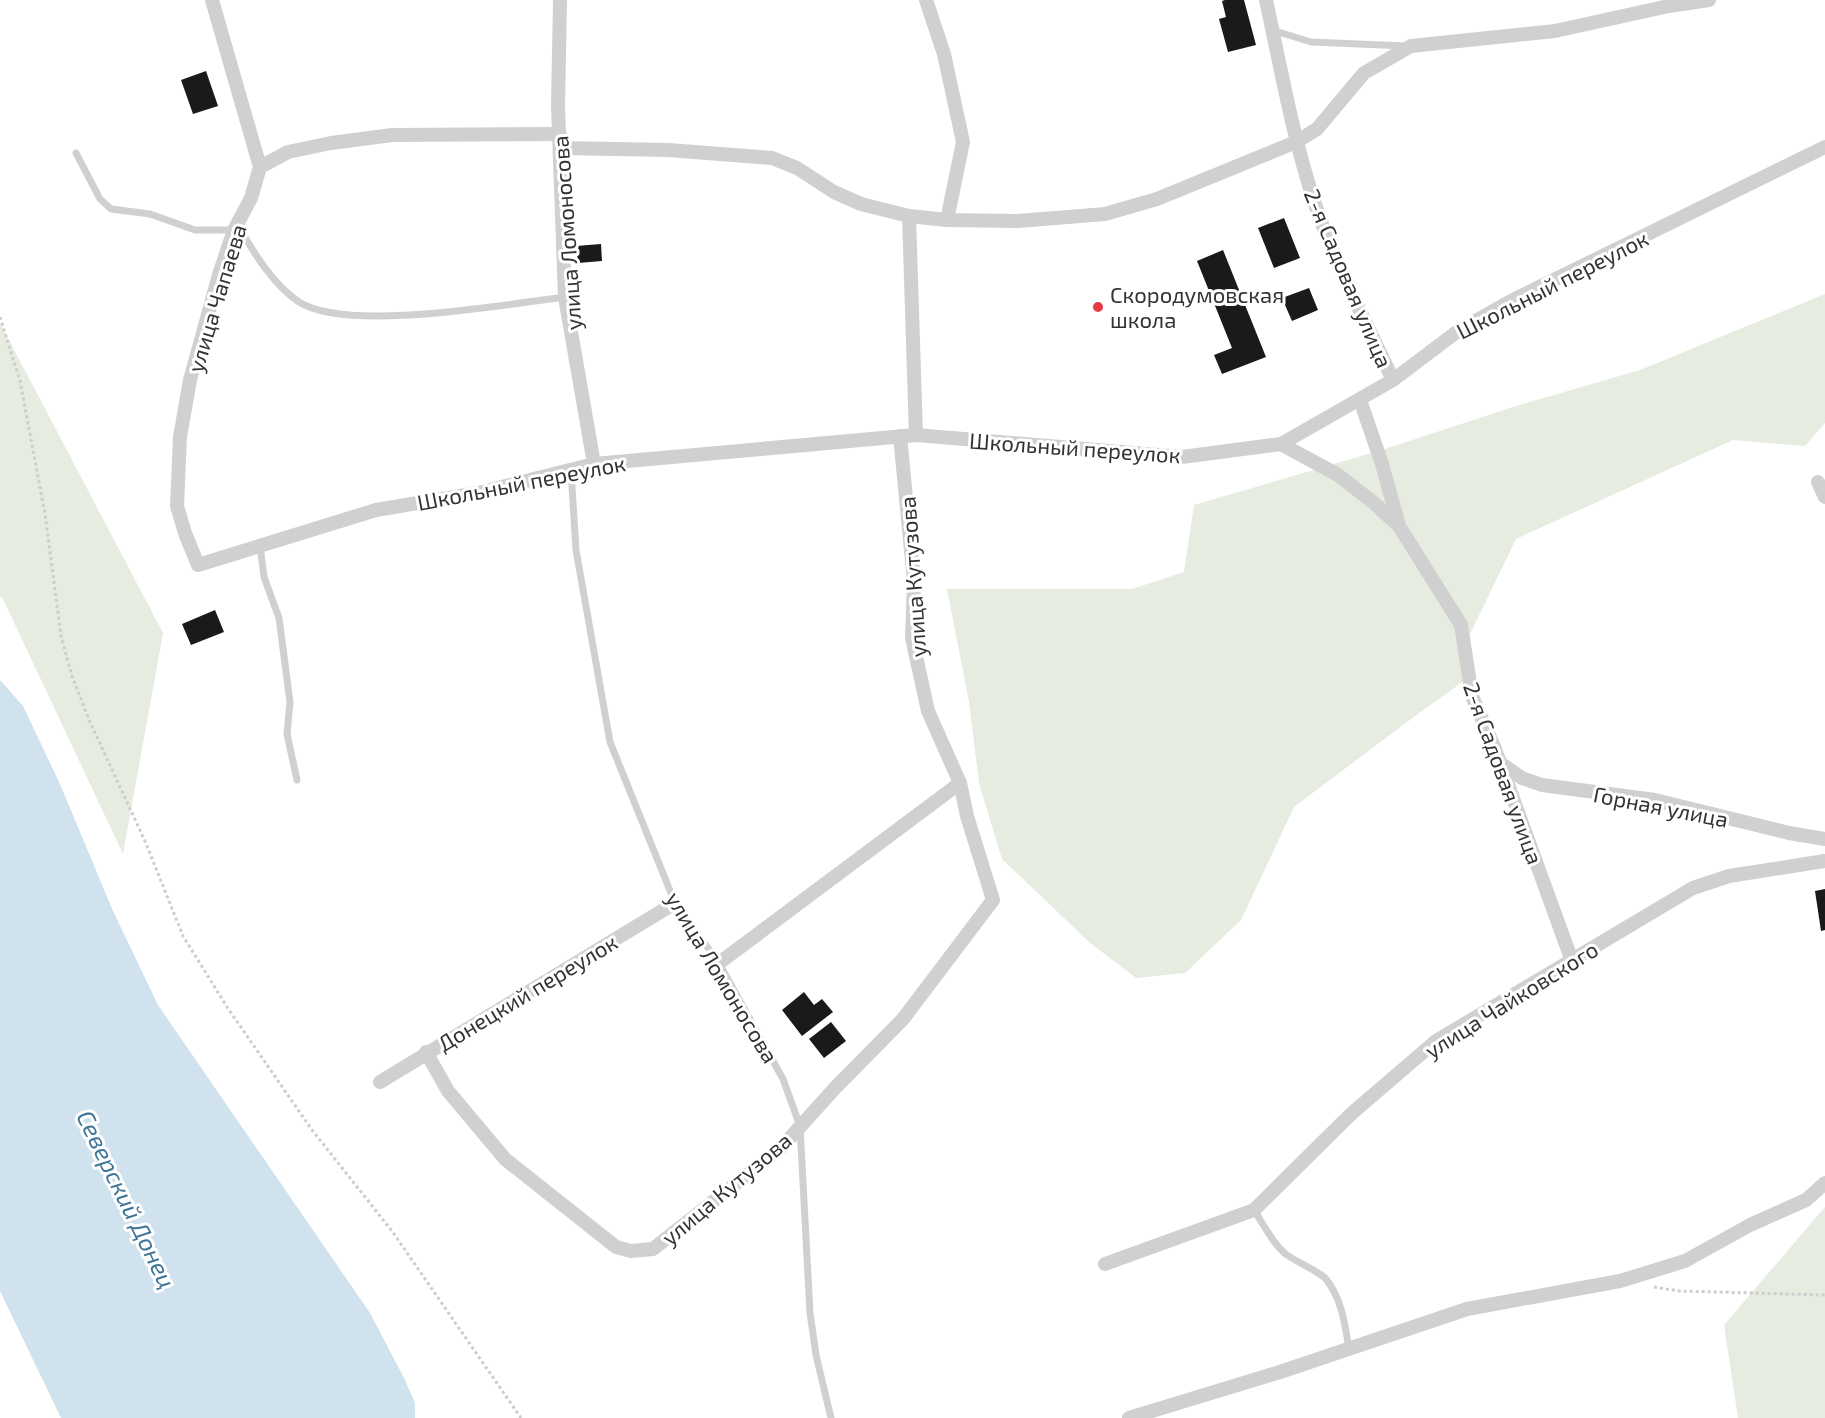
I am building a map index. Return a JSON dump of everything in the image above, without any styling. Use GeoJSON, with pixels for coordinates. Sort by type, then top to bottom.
{"type":"FeatureCollection","features":[{"type":"Feature","properties":{"kind":"street"},"geometry":{"type":"LineString","coordinates":[[212,0],[260,167],[288,152],[331,143],[393,135],[560,134]]}},
{"type":"Feature","properties":{"kind":"street","name":"улица Ломоносова"},"geometry":{"type":"LineString","coordinates":[[560,0],[558,106],[566,297],[594,464]]}},
{"type":"Feature","properties":{"kind":"street"},"geometry":{"type":"LineString","coordinates":[[926,0],[944,54],[963,142],[947,220]]}},
{"type":"Feature","properties":{"kind":"street","name":"2-я Садовая улица"},"geometry":{"type":"LineString","coordinates":[[1266,0],[1296,142],[1316,206],[1393,380]]}},
{"type":"Feature","properties":{"kind":"street"},"geometry":{"type":"LineString","coordinates":[[561,148],[669,150],[772,158],[797,168],[834,192],[861,204],[909,216],[947,220],[1018,221],[1105,214],[1156,200],[1296,142],[1317,129],[1364,73],[1411,46],[1555,31],[1668,3],[1709,0]]}},
{"type":"Feature","properties":{"kind":"street","name":"Школьный переулок"},"geometry":{"type":"LineString","coordinates":[[198,565],[376,510],[478,493],[594,464],[916,435],[1182,457],[1281,444],[1393,380],[1458,331],[1509,302],[1825,147]]}},
{"type":"Feature","properties":{"kind":"street","name":"улица Чапаева"},"geometry":{"type":"LineString","coordinates":[[198,565],[177,506],[180,437],[190,380],[218,278],[236,227],[251,198],[260,167]]}},
{"type":"Feature","properties":{"kind":"street"},"geometry":{"type":"LineString","coordinates":[[909,216],[916,435]]}},
{"type":"Feature","properties":{"kind":"street"},"geometry":{"type":"LineString","coordinates":[[1360,400],[1382,464],[1399,526]]}},
{"type":"Feature","properties":{"kind":"street","name":"улица Кутузова"},"geometry":{"type":"LineString","coordinates":[[426,1052],[448,1090],[505,1159],[616,1247],[631,1251],[653,1249],[780,1149],[903,1019],[993,900],[967,816],[960,783],[928,711],[912,638],[914,582],[900,436]]}},
{"type":"Feature","properties":{"kind":"street","name":"2-я Садовая улица"},"geometry":{"type":"LineString","coordinates":[[1281,444],[1338,475],[1399,526],[1461,625],[1472,696],[1500,763],[1572,961]]}},
{"type":"Feature","properties":{"kind":"street"},"geometry":{"type":"LineString","coordinates":[[1818,482],[1825,497]]}},
{"type":"Feature","properties":{"kind":"street","name":"Горная улица"},"geometry":{"type":"LineString","coordinates":[[1500,763],[1522,778],[1542,785],[1655,800],[1789,833],[1825,839]]}},
{"type":"Feature","properties":{"kind":"street"},"geometry":{"type":"LineString","coordinates":[[719,963],[960,783]]}},
{"type":"Feature","properties":{"kind":"street","name":"улица Чайковского"},"geometry":{"type":"LineString","coordinates":[[1105,1264],[1254,1210],[1351,1114],[1436,1041],[1693,888],[1729,876],[1825,861]]}},
{"type":"Feature","properties":{"kind":"street","name":"Донецкий переулок"},"geometry":{"type":"LineString","coordinates":[[380,1082],[675,903]]}},
{"type":"Feature","properties":{"kind":"street"},"geometry":{"type":"LineString","coordinates":[[1129,1418],[1280,1372],[1467,1309],[1620,1281],[1685,1261],[1750,1225],[1806,1200],[1825,1184]]}},
{"type":"Feature","properties":{"kind":"lane"},"geometry":{"type":"LineString","coordinates":[[1272,30],[1311,42],[1411,46]]}},
{"type":"Feature","properties":{"kind":"lane"},"geometry":{"type":"LineString","coordinates":[[76,153],[100,199],[111,209],[150,214],[195,230],[236,227],[257,258],[281,285],[300,302],[322,311],[344,314],[406,315],[566,297]]}},
{"type":"Feature","properties":{"kind":"lane","name":"улица Ломоносова"},"geometry":{"type":"LineString","coordinates":[[571,471],[576,550],[610,742],[675,903],[719,963],[783,1079],[800,1126],[810,1312],[816,1355],[831,1418]]}},
{"type":"Feature","properties":{"kind":"lane"},"geometry":{"type":"LineString","coordinates":[[260,545],[264,577],[281,628],[290,702],[287,734],[297,780]]}},
{"type":"Feature","properties":{"kind":"lane"},"geometry":{"type":"LineString","coordinates":[[1254,1210],[1285,1253],[1324,1277],[1335,1293],[1343,1317],[1349,1349]]}},
{"type":"Feature","properties":{"kind":"path"},"geometry":{"type":"LineString","coordinates":[[0,317],[20,381],[45,514],[61,636],[72,675],[90,722],[145,842],[183,936],[227,1007],[305,1120],[392,1230],[521,1418]]}},
{"type":"Feature","properties":{"kind":"path"},"geometry":{"type":"LineString","coordinates":[[1649,1286],[1679,1291],[1825,1295]]}},
{"type":"Feature","properties":{"kind":"shaded area"},"geometry":{"type":"Polygon","coordinates":[[[1825,294],[1825,423],[1805,446],[1733,440],[1516,539],[1468,638],[1472,675],[1294,807],[1241,920],[1185,973],[1136,978],[1089,942],[1002,859],[979,783],[969,702],[947,589],[1132,589],[1184,572],[1194,505],[1640,370],[1825,294]]]}},
{"type":"Feature","properties":{"kind":"shaded area"},"geometry":{"type":"Polygon","coordinates":[[[0,323],[163,633],[123,854],[0,596],[0,323]]]}},
{"type":"Feature","properties":{"kind":"shaded area"},"geometry":{"type":"Polygon","coordinates":[[[1825,1207],[1825,1418],[1738,1418],[1724,1325],[1825,1207]]]}},
{"type":"Feature","properties":{"kind":"water","name":"Северский Донец"},"geometry":{"type":"Polygon","coordinates":[[[0,680],[23,706],[60,784],[113,911],[158,1005],[370,1313],[415,1403],[415,1418],[61,1418],[0,1291],[0,680]]]}},
{"type":"Feature","properties":{"kind":"building"},"geometry":{"type":"Polygon","coordinates":[[[1244,0],[1256,45],[1228,52],[1219,19],[1226,17],[1222,1],[1244,0]]]}},
{"type":"Feature","properties":{"kind":"building"},"geometry":{"type":"Polygon","coordinates":[[[206,71],[218,106],[193,114],[181,80],[206,71]]]}},
{"type":"Feature","properties":{"kind":"building"},"geometry":{"type":"Polygon","coordinates":[[[1284,218],[1300,258],[1274,268],[1258,228],[1284,218]]]}},
{"type":"Feature","properties":{"kind":"building"},"geometry":{"type":"Polygon","coordinates":[[[601,244],[602,261],[578,263],[576,246],[601,244]]]}},
{"type":"Feature","properties":{"kind":"building"},"geometry":{"type":"Polygon","coordinates":[[[1223,250],[1266,357],[1222,374],[1214,355],[1232,348],[1197,261],[1223,250]]]}},
{"type":"Feature","properties":{"kind":"building"},"geometry":{"type":"Polygon","coordinates":[[[1309,288],[1318,310],[1292,321],[1282,298],[1309,288]]]}},
{"type":"Feature","properties":{"kind":"building"},"geometry":{"type":"Polygon","coordinates":[[[215,610],[224,632],[191,645],[182,624],[215,610]]]}},
{"type":"Feature","properties":{"kind":"building"},"geometry":{"type":"Polygon","coordinates":[[[1825,889],[1825,930],[1821,931],[1815,891],[1825,889]]]}},
{"type":"Feature","properties":{"kind":"building"},"geometry":{"type":"Polygon","coordinates":[[[804,992],[814,1005],[822,999],[833,1012],[802,1036],[782,1010],[804,992]]]}},
{"type":"Feature","properties":{"kind":"building"},"geometry":{"type":"Polygon","coordinates":[[[831,1022],[846,1041],[824,1058],[809,1039],[831,1022]]]}},
{"type":"Feature","properties":{"kind":"place","name":"Скородумовская школа"},"geometry":{"type":"Point","coordinates":[1098,307]}}]}
